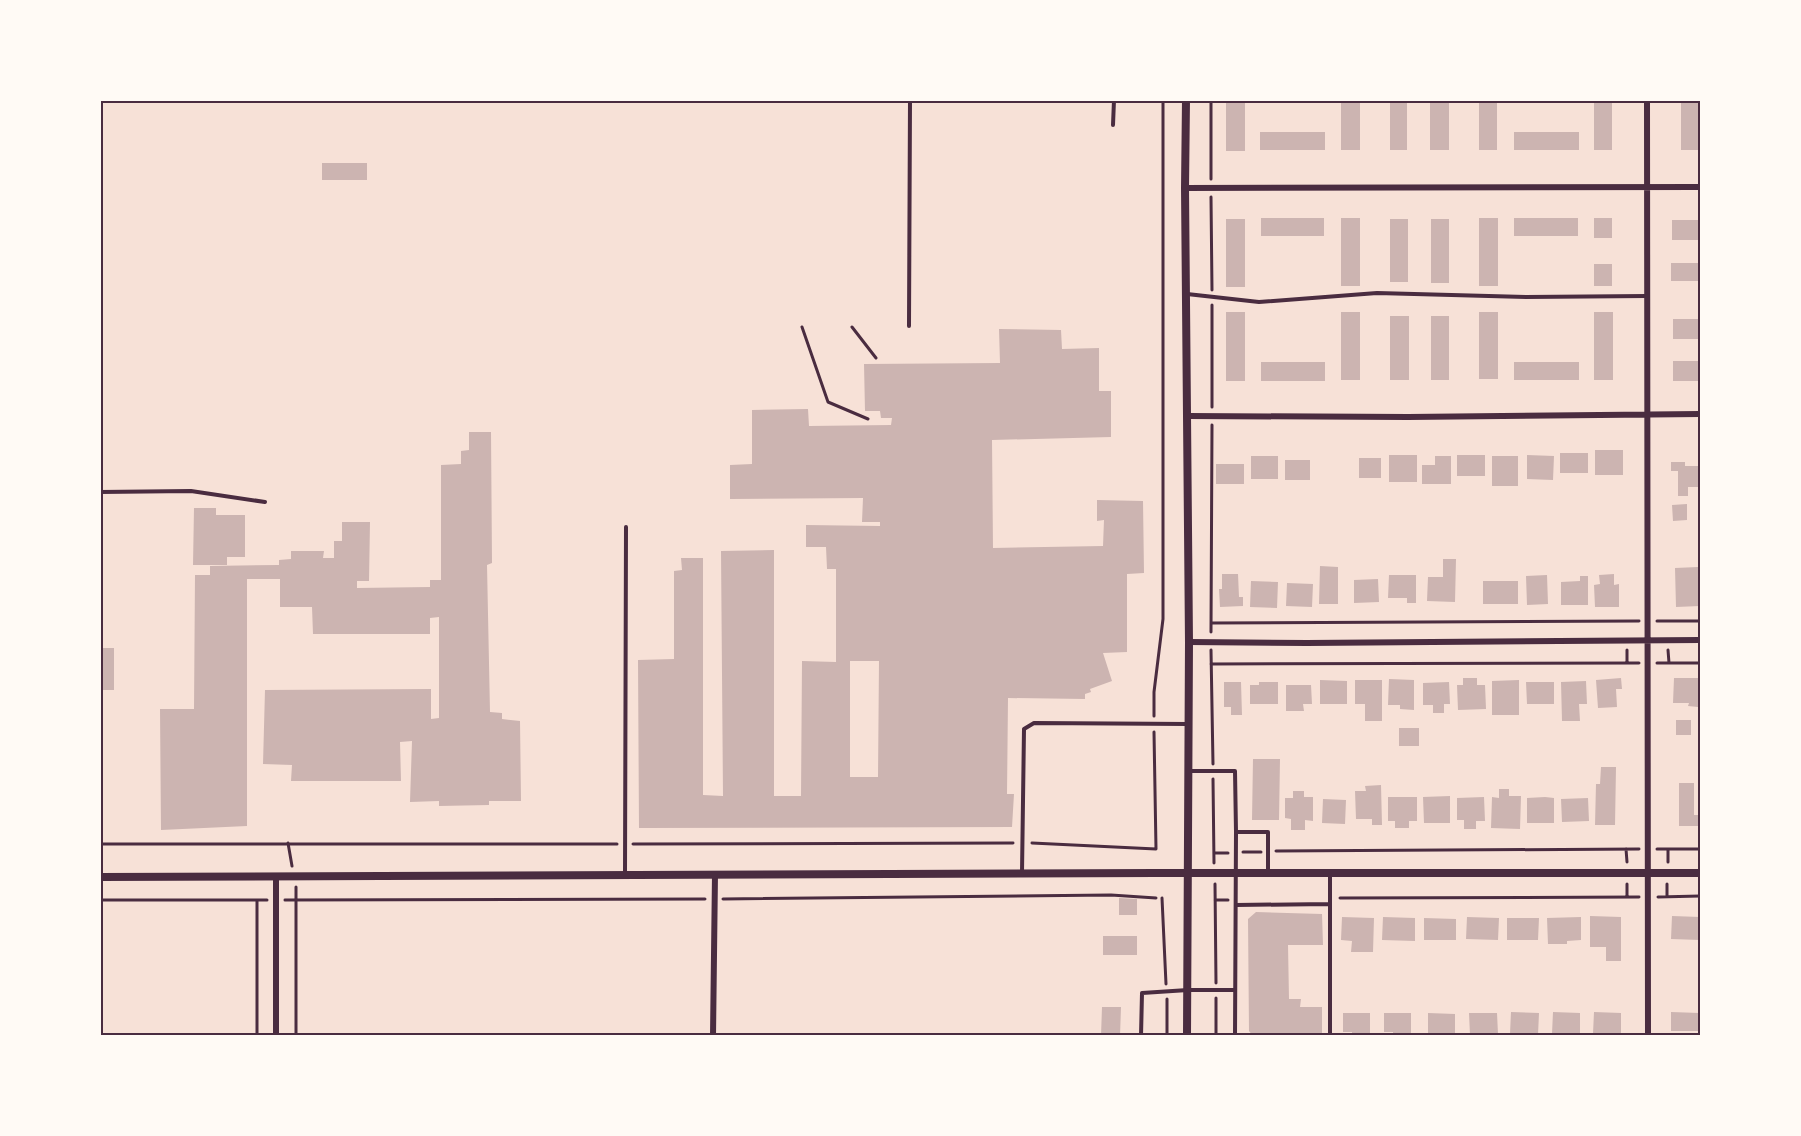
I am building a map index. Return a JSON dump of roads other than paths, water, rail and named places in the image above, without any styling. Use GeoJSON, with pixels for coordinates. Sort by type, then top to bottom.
{"type":"FeatureCollection","features":[{"type":"Feature","properties":{"kind":"street"},"geometry":{"type":"LineString","coordinates":[[1186,100],[1189,642],[1188,1035]]}},
{"type":"Feature","properties":{"kind":"street"},"geometry":{"type":"LineString","coordinates":[[1647,100],[1648,1035]]}},
{"type":"Feature","properties":{"kind":"street"},"geometry":{"type":"LineString","coordinates":[[1185,188],[1701,187]]}},
{"type":"Feature","properties":{"kind":"street"},"geometry":{"type":"LineString","coordinates":[[1188,416],[1419,417],[1701,414]]}},
{"type":"Feature","properties":{"kind":"street"},"geometry":{"type":"LineString","coordinates":[[1189,642],[1701,640]]}},
{"type":"Feature","properties":{"kind":"street"},"geometry":{"type":"LineString","coordinates":[[100,877],[1701,873]]}},
{"type":"Feature","properties":{"kind":"street"},"geometry":{"type":"LineString","coordinates":[[714,1035],[715,874]]}},
{"type":"Feature","properties":{"kind":"street"},"geometry":{"type":"LineString","coordinates":[[276,876],[276,1035]]}},
{"type":"Feature","properties":{"kind":"lane"},"geometry":{"type":"LineString","coordinates":[[909,326],[910,100]]}},
{"type":"Feature","properties":{"kind":"lane"},"geometry":{"type":"LineString","coordinates":[[1113,125],[1114,100]]}},
{"type":"Feature","properties":{"kind":"lane"},"geometry":{"type":"LineString","coordinates":[[1186,294],[1260,302],[1377,294],[1526,297],[1648,296]]}},
{"type":"Feature","properties":{"kind":"lane"},"geometry":{"type":"LineString","coordinates":[[100,492],[191,492],[265,502]]}},
{"type":"Feature","properties":{"kind":"lane"},"geometry":{"type":"LineString","coordinates":[[625,874],[626,527]]}},
{"type":"Feature","properties":{"kind":"lane"},"geometry":{"type":"LineString","coordinates":[[1022,873],[1024,729],[1034,723],[1189,724]]}},
{"type":"Feature","properties":{"kind":"lane"},"geometry":{"type":"LineString","coordinates":[[1188,771],[1235,771],[1235,1035]]}},
{"type":"Feature","properties":{"kind":"lane"},"geometry":{"type":"LineString","coordinates":[[1236,832],[1268,832],[1268,873]]}},
{"type":"Feature","properties":{"kind":"lane"},"geometry":{"type":"LineString","coordinates":[[1330,873],[1330,1035]]}},
{"type":"Feature","properties":{"kind":"lane"},"geometry":{"type":"LineString","coordinates":[[1236,903],[1330,901]]}},
{"type":"Feature","properties":{"kind":"lane"},"geometry":{"type":"LineString","coordinates":[[1141,1035],[1142,993],[1235,990]]}}]}
